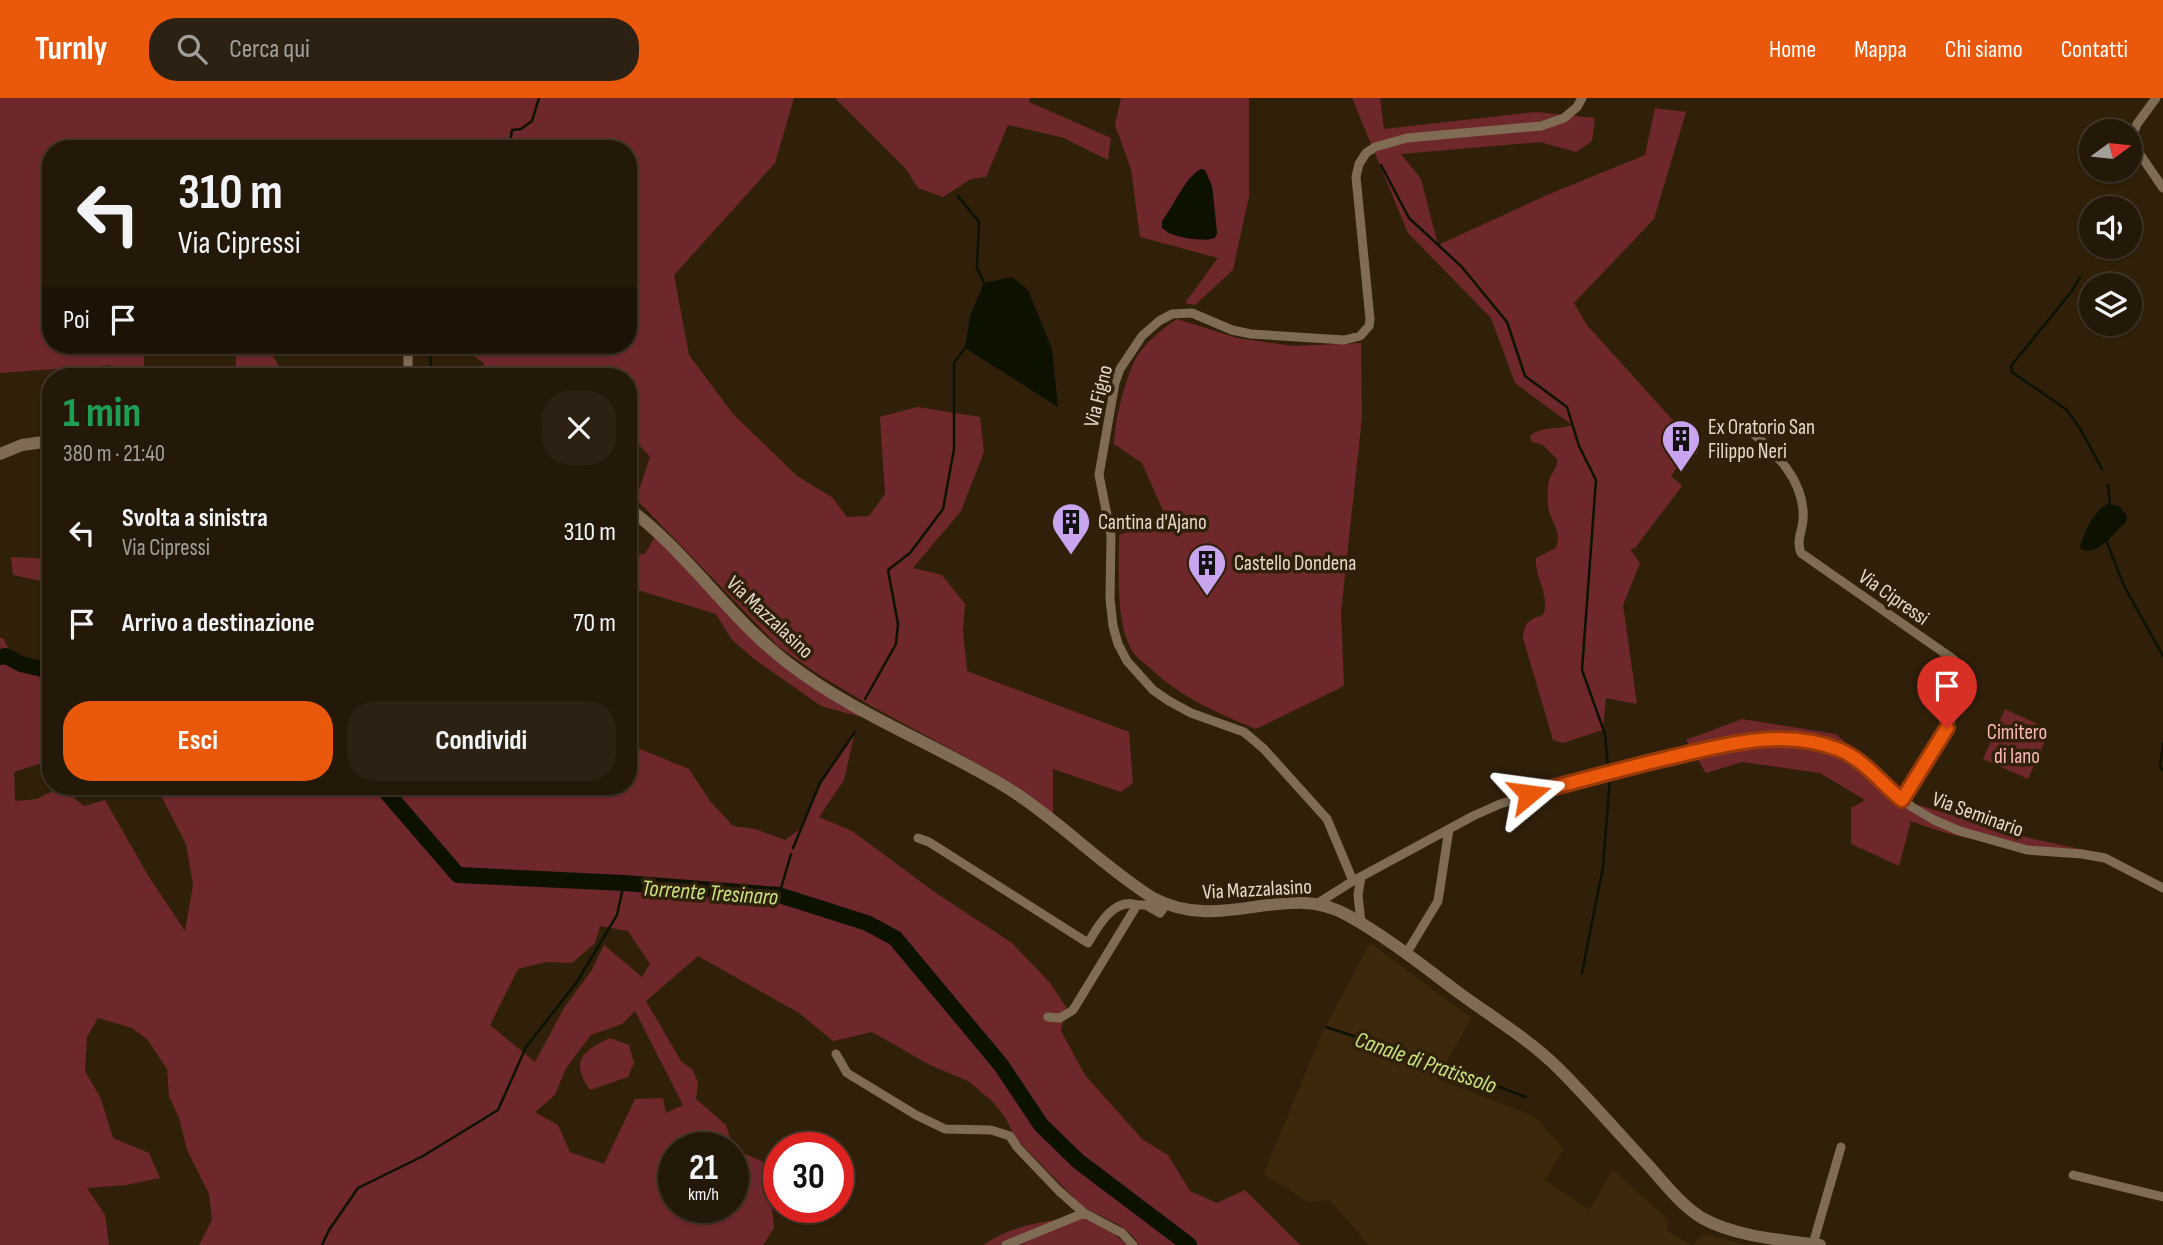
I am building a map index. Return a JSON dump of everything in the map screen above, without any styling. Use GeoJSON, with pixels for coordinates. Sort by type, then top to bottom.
{"type":"FeatureCollection","features":[{"type":"Feature","properties":{"kind":"main road"},"geometry":{"type":"LineString","coordinates":[[0,454],[22,445],[42,442]]}},
{"type":"Feature","properties":{"kind":"main road","name":"Via Mazzalasino"},"geometry":{"type":"LineString","coordinates":[[637,515],[657,531],[746,625],[786,662],[843,699],[1011,790],[1143,891],[1166,904],[1208,913],[1296,902],[1333,907],[1406,954],[1556,1066],[1690,1210],[1729,1229],[1816,1244]]}},
{"type":"Feature","properties":{"kind":"street","name":"Via Figno"},"geometry":{"type":"LineString","coordinates":[[1357,879],[1327,819],[1264,749],[1244,733],[1191,713],[1153,690],[1127,661],[1118,644],[1110,599],[1111,535],[1099,475],[1115,383],[1125,359],[1150,328],[1181,313],[1202,316],[1232,330],[1269,337],[1344,340],[1360,336],[1369,326],[1370,319],[1356,177],[1359,164],[1366,153],[1375,146],[1407,138],[1541,126],[1564,118],[1577,107],[1582,98]]}},
{"type":"Feature","properties":{"kind":"street"},"geometry":{"type":"LineString","coordinates":[[2156,98],[2134,129],[2132,137],[2137,150],[2163,188]]}},
{"type":"Feature","properties":{"kind":"street","name":"Via Cipressi"},"geometry":{"type":"LineString","coordinates":[[1747,428],[1772,451],[1798,485],[1803,512],[1798,540],[1801,552],[1953,659],[1965,673],[1965,690],[1947,728],[1902,800]]}},
{"type":"Feature","properties":{"kind":"street","name":"Via Seminario"},"geometry":{"type":"LineString","coordinates":[[1318,903],[1357,879],[1500,804],[1616,770],[1746,740],[1770,738],[1819,744],[1842,750],[1867,768],[1902,800],[1934,820],[1980,838],[2028,850],[2105,858],[2163,887]]}},
{"type":"Feature","properties":{"kind":"street"},"geometry":{"type":"LineString","coordinates":[[1406,954],[1438,901],[1449,829]]}},
{"type":"Feature","properties":{"kind":"street"},"geometry":{"type":"LineString","coordinates":[[918,838],[929,842],[1088,943],[1106,916],[1119,906],[1129,902],[1146,905],[1160,913],[1166,904]]}},
{"type":"Feature","properties":{"kind":"street"},"geometry":{"type":"LineString","coordinates":[[1357,879],[1361,923]]}},
{"type":"Feature","properties":{"kind":"street"},"geometry":{"type":"LineString","coordinates":[[1048,1017],[1060,1018],[1073,1010],[1137,905]]}},
{"type":"Feature","properties":{"kind":"street"},"geometry":{"type":"LineString","coordinates":[[836,1054],[846,1073],[945,1129],[991,1130],[1010,1136],[1059,1191],[1084,1213],[1122,1233],[1133,1245]]}},
{"type":"Feature","properties":{"kind":"street"},"geometry":{"type":"LineString","coordinates":[[1816,1244],[1841,1147]]}},
{"type":"Feature","properties":{"kind":"street"},"geometry":{"type":"LineString","coordinates":[[2073,1175],[2163,1197]]}},
{"type":"Feature","properties":{"kind":"street"},"geometry":{"type":"LineString","coordinates":[[1006,1245],[1084,1213]]}},
{"type":"Feature","properties":{"kind":"shaded area"},"geometry":{"type":"Polygon","coordinates":[[[1201,169],[1205,170],[1212,186],[1217,233],[1215,238],[1202,240],[1173,234],[1162,228],[1162,221],[1185,185],[1201,169]]]}},
{"type":"Feature","properties":{"kind":"shaded area"},"geometry":{"type":"Polygon","coordinates":[[[1012,277],[1028,290],[1052,349],[1058,407],[965,348],[970,316],[984,283],[1012,277]]]}},
{"type":"Feature","properties":{"kind":"shaded area"},"geometry":{"type":"Polygon","coordinates":[[[2107,504],[2119,506],[2127,516],[2126,522],[2100,546],[2088,551],[2082,550],[2080,546],[2084,534],[2098,512],[2107,504]]]}},
{"type":"Feature","properties":{"kind":"shaded area"},"geometry":{"type":"Polygon","coordinates":[[[1370,943],[1471,1018],[1437,1079],[1534,1116],[1564,1149],[1545,1180],[1589,1210],[1613,1169],[1669,1221],[1666,1230],[1692,1245],[1369,1245],[1330,1200],[1308,1202],[1264,1174],[1321,1035],[1370,943]]]}},
{"type":"Feature","properties":{"kind":"shaded area"},"geometry":{"type":"Polygon","coordinates":[[[1703,1234],[1748,1245],[1692,1245],[1703,1234]]]}},
{"type":"Feature","properties":{"kind":"green space"},"geometry":{"type":"Polygon","coordinates":[[[0,98],[794,98],[775,163],[674,275],[689,355],[733,414],[797,476],[833,498],[847,517],[869,516],[885,494],[880,417],[917,407],[980,417],[984,452],[961,511],[913,568],[942,575],[965,604],[963,630],[967,671],[1129,732],[1133,783],[1121,792],[1053,769],[1053,816],[993,772],[819,675],[779,647],[637,500],[650,457],[637,443],[637,368],[484,368],[484,363],[471,354],[637,354],[637,140],[42,140],[42,354],[144,354],[144,368],[111,368],[111,365],[0,373],[0,98]]]}},
{"type":"Feature","properties":{"kind":"green space"},"geometry":{"type":"Polygon","coordinates":[[[835,98],[1030,98],[1029,102],[1111,138],[1108,160],[1064,138],[1008,125],[986,177],[971,179],[943,197],[918,188],[905,168],[835,98]]]}},
{"type":"Feature","properties":{"kind":"green space"},"geometry":{"type":"Polygon","coordinates":[[[1121,98],[1249,98],[1249,196],[1233,270],[1195,305],[1185,303],[1218,258],[1140,237],[1131,169],[1115,125],[1121,98]],[[1190,179],[1163,221],[1167,233],[1208,240],[1217,233],[1212,186],[1190,179]]]}},
{"type":"Feature","properties":{"kind":"green space"},"geometry":{"type":"Polygon","coordinates":[[[1352,98],[1380,98],[1384,129],[1536,112],[1595,118],[1592,141],[1576,152],[1540,142],[1401,154],[1421,179],[1438,245],[1547,195],[1645,155],[1655,108],[1686,112],[1654,219],[1574,303],[1586,324],[1696,446],[1698,453],[1679,464],[1671,476],[1682,486],[1635,548],[1630,549],[1640,563],[1623,605],[1637,704],[1606,698],[1603,730],[1563,743],[1553,740],[1523,638],[1526,625],[1543,615],[1545,608],[1536,558],[1556,548],[1558,541],[1557,529],[1549,510],[1548,492],[1557,459],[1543,445],[1532,442],[1530,436],[1539,431],[1572,425],[1515,383],[1491,318],[1408,233],[1352,98]]]}},
{"type":"Feature","properties":{"kind":"green space"},"geometry":{"type":"Polygon","coordinates":[[[1177,319],[1237,338],[1294,346],[1361,343],[1362,417],[1341,612],[1344,686],[1256,729],[1200,703],[1161,678],[1135,654],[1123,627],[1119,595],[1119,535],[1166,518],[1142,463],[1114,444],[1116,424],[1134,362],[1153,338],[1177,319]]]}},
{"type":"Feature","properties":{"kind":"green space"},"geometry":{"type":"Polygon","coordinates":[[[236,354],[272,354],[280,368],[236,368],[236,354]]]}},
{"type":"Feature","properties":{"kind":"green space"},"geometry":{"type":"Polygon","coordinates":[[[656,535],[742,628],[865,718],[821,706],[754,659],[732,640],[716,614],[637,591],[637,555],[645,554],[656,535]]]}},
{"type":"Feature","properties":{"kind":"green space"},"geometry":{"type":"Polygon","coordinates":[[[11,557],[42,559],[42,581],[13,575],[11,557]]]}},
{"type":"Feature","properties":{"kind":"green space"},"geometry":{"type":"Polygon","coordinates":[[[0,638],[3,638],[12,654],[21,662],[42,669],[42,763],[14,772],[15,801],[37,799],[45,795],[71,795],[84,806],[105,800],[149,877],[185,931],[193,885],[186,844],[161,795],[637,795],[637,748],[689,769],[710,801],[733,826],[755,829],[785,840],[800,829],[820,783],[855,732],[844,780],[819,817],[852,831],[936,893],[1012,943],[1050,983],[1066,1007],[1061,1031],[1085,1075],[1143,1140],[1168,1155],[1190,1191],[1217,1203],[1245,1190],[1300,1245],[1139,1245],[1132,1235],[1119,1225],[1083,1207],[1016,1139],[1005,1117],[992,1101],[968,1081],[930,1065],[872,1032],[833,1041],[799,1013],[698,956],[646,1001],[681,1061],[693,1070],[698,1083],[696,1099],[726,1125],[728,1132],[658,1132],[658,1223],[749,1223],[749,1156],[763,1162],[763,1223],[774,1223],[774,1228],[763,1245],[199,1245],[212,1220],[209,1194],[187,1150],[179,1118],[169,1096],[167,1069],[147,1039],[132,1028],[98,1018],[87,1037],[85,1071],[101,1099],[113,1138],[149,1153],[160,1178],[126,1185],[87,1188],[105,1215],[109,1245],[0,1245],[0,638]],[[600,926],[595,943],[572,963],[546,962],[518,969],[490,1025],[535,1062],[564,1008],[592,970],[604,945],[642,977],[650,964],[628,931],[600,926]],[[635,1011],[622,1024],[591,1035],[566,1068],[555,1095],[535,1112],[558,1125],[570,1152],[604,1164],[635,1099],[663,1098],[666,1113],[683,1105],[635,1011]]]}},
{"type":"Feature","properties":{"kind":"green space","name":"Cimitero di Iano"},"geometry":{"type":"Polygon","coordinates":[[[2005,709],[2050,730],[2028,779],[1983,759],[2005,709]]]}},
{"type":"Feature","properties":{"kind":"green space"},"geometry":{"type":"Polygon","coordinates":[[[1742,719],[1836,734],[1915,804],[2033,839],[2099,853],[1980,841],[1911,821],[1899,866],[1851,844],[1851,808],[1865,800],[1820,773],[1742,762],[1706,773],[1686,740],[1742,719]]]}},
{"type":"Feature","properties":{"kind":"green space"},"geometry":{"type":"Polygon","coordinates":[[[610,1038],[629,1045],[634,1063],[628,1077],[590,1090],[581,1071],[582,1058],[592,1048],[610,1038]]]}},
{"type":"Feature","properties":{"kind":"green space"},"geometry":{"type":"Polygon","coordinates":[[[1084,1218],[1112,1232],[1127,1245],[983,1245],[1007,1232],[1031,1224],[1084,1218]]]}},
{"type":"Feature","properties":{"kind":"waterway"},"geometry":{"type":"LineString","coordinates":[[510,140],[512,130],[521,129],[532,121],[539,98]]}},
{"type":"Feature","properties":{"kind":"waterway"},"geometry":{"type":"LineString","coordinates":[[1381,165],[1409,218],[1461,266],[1507,322],[1525,376],[1567,407],[1579,446],[1596,480],[1582,670],[1605,734],[1608,767]]}},
{"type":"Feature","properties":{"kind":"waterway"},"geometry":{"type":"LineString","coordinates":[[958,196],[979,222],[977,268],[984,283]]}},
{"type":"Feature","properties":{"kind":"waterway"},"geometry":{"type":"LineString","coordinates":[[2079,279],[2011,367],[2012,372],[2067,410],[2102,469]]}},
{"type":"Feature","properties":{"kind":"waterway"},"geometry":{"type":"LineString","coordinates":[[865,699],[896,644],[898,624],[888,570],[910,553],[943,509],[954,449],[954,363],[965,348]]}},
{"type":"Feature","properties":{"kind":"waterway"},"geometry":{"type":"LineString","coordinates":[[430,354],[431,368]]}},
{"type":"Feature","properties":{"kind":"waterway"},"geometry":{"type":"LineString","coordinates":[[2108,485],[2110,506]]}},
{"type":"Feature","properties":{"kind":"waterway"},"geometry":{"type":"LineString","coordinates":[[2106,540],[2124,586],[2163,656]]}},
{"type":"Feature","properties":{"kind":"waterway","name":"Torrente Tresinaro"},"geometry":{"type":"LineString","coordinates":[[0,657],[6,656],[21,664],[42,669]]}},
{"type":"Feature","properties":{"kind":"waterway"},"geometry":{"type":"LineString","coordinates":[[793,848],[820,783],[855,732]]}},
{"type":"Feature","properties":{"kind":"waterway"},"geometry":{"type":"LineString","coordinates":[[2163,743],[2160,767],[2163,770]]}},
{"type":"Feature","properties":{"kind":"waterway"},"geometry":{"type":"LineString","coordinates":[[1582,973],[1603,867],[1610,777]]}},
{"type":"Feature","properties":{"kind":"waterway","name":"Torrente Tresinaro"},"geometry":{"type":"LineString","coordinates":[[389,795],[458,875],[624,883],[779,895],[867,923],[895,938],[1001,1065],[1041,1125],[1078,1161],[1189,1245]]}},
{"type":"Feature","properties":{"kind":"waterway"},"geometry":{"type":"LineString","coordinates":[[779,895],[791,854]]}},
{"type":"Feature","properties":{"kind":"waterway"},"geometry":{"type":"LineString","coordinates":[[322,1245],[358,1188],[423,1156],[498,1110],[526,1047],[577,982],[617,915],[624,883]]}},
{"type":"Feature","properties":{"kind":"waterway","name":"Canale di Pratissolo"},"geometry":{"type":"LineString","coordinates":[[1326,1027],[1444,1066],[1526,1097]]}},
{"type":"Feature","properties":{"kind":"place","name":"Ex Oratorio San Filippo Neri"},"geometry":{"type":"Point","coordinates":[1681,473]}},
{"type":"Feature","properties":{"kind":"place","name":"Cantina d'Ajano"},"geometry":{"type":"Point","coordinates":[1071,556]}},
{"type":"Feature","properties":{"kind":"place","name":"Castello Dondena"},"geometry":{"type":"Point","coordinates":[1207,597]}},
{"type":"Feature","properties":{"kind":"route"},"geometry":{"type":"LineString","coordinates":[[1529,794],[1616,770],[1746,740],[1770,738],[1819,744],[1842,750],[1867,768],[1902,800],[1947,728]]}}]}
